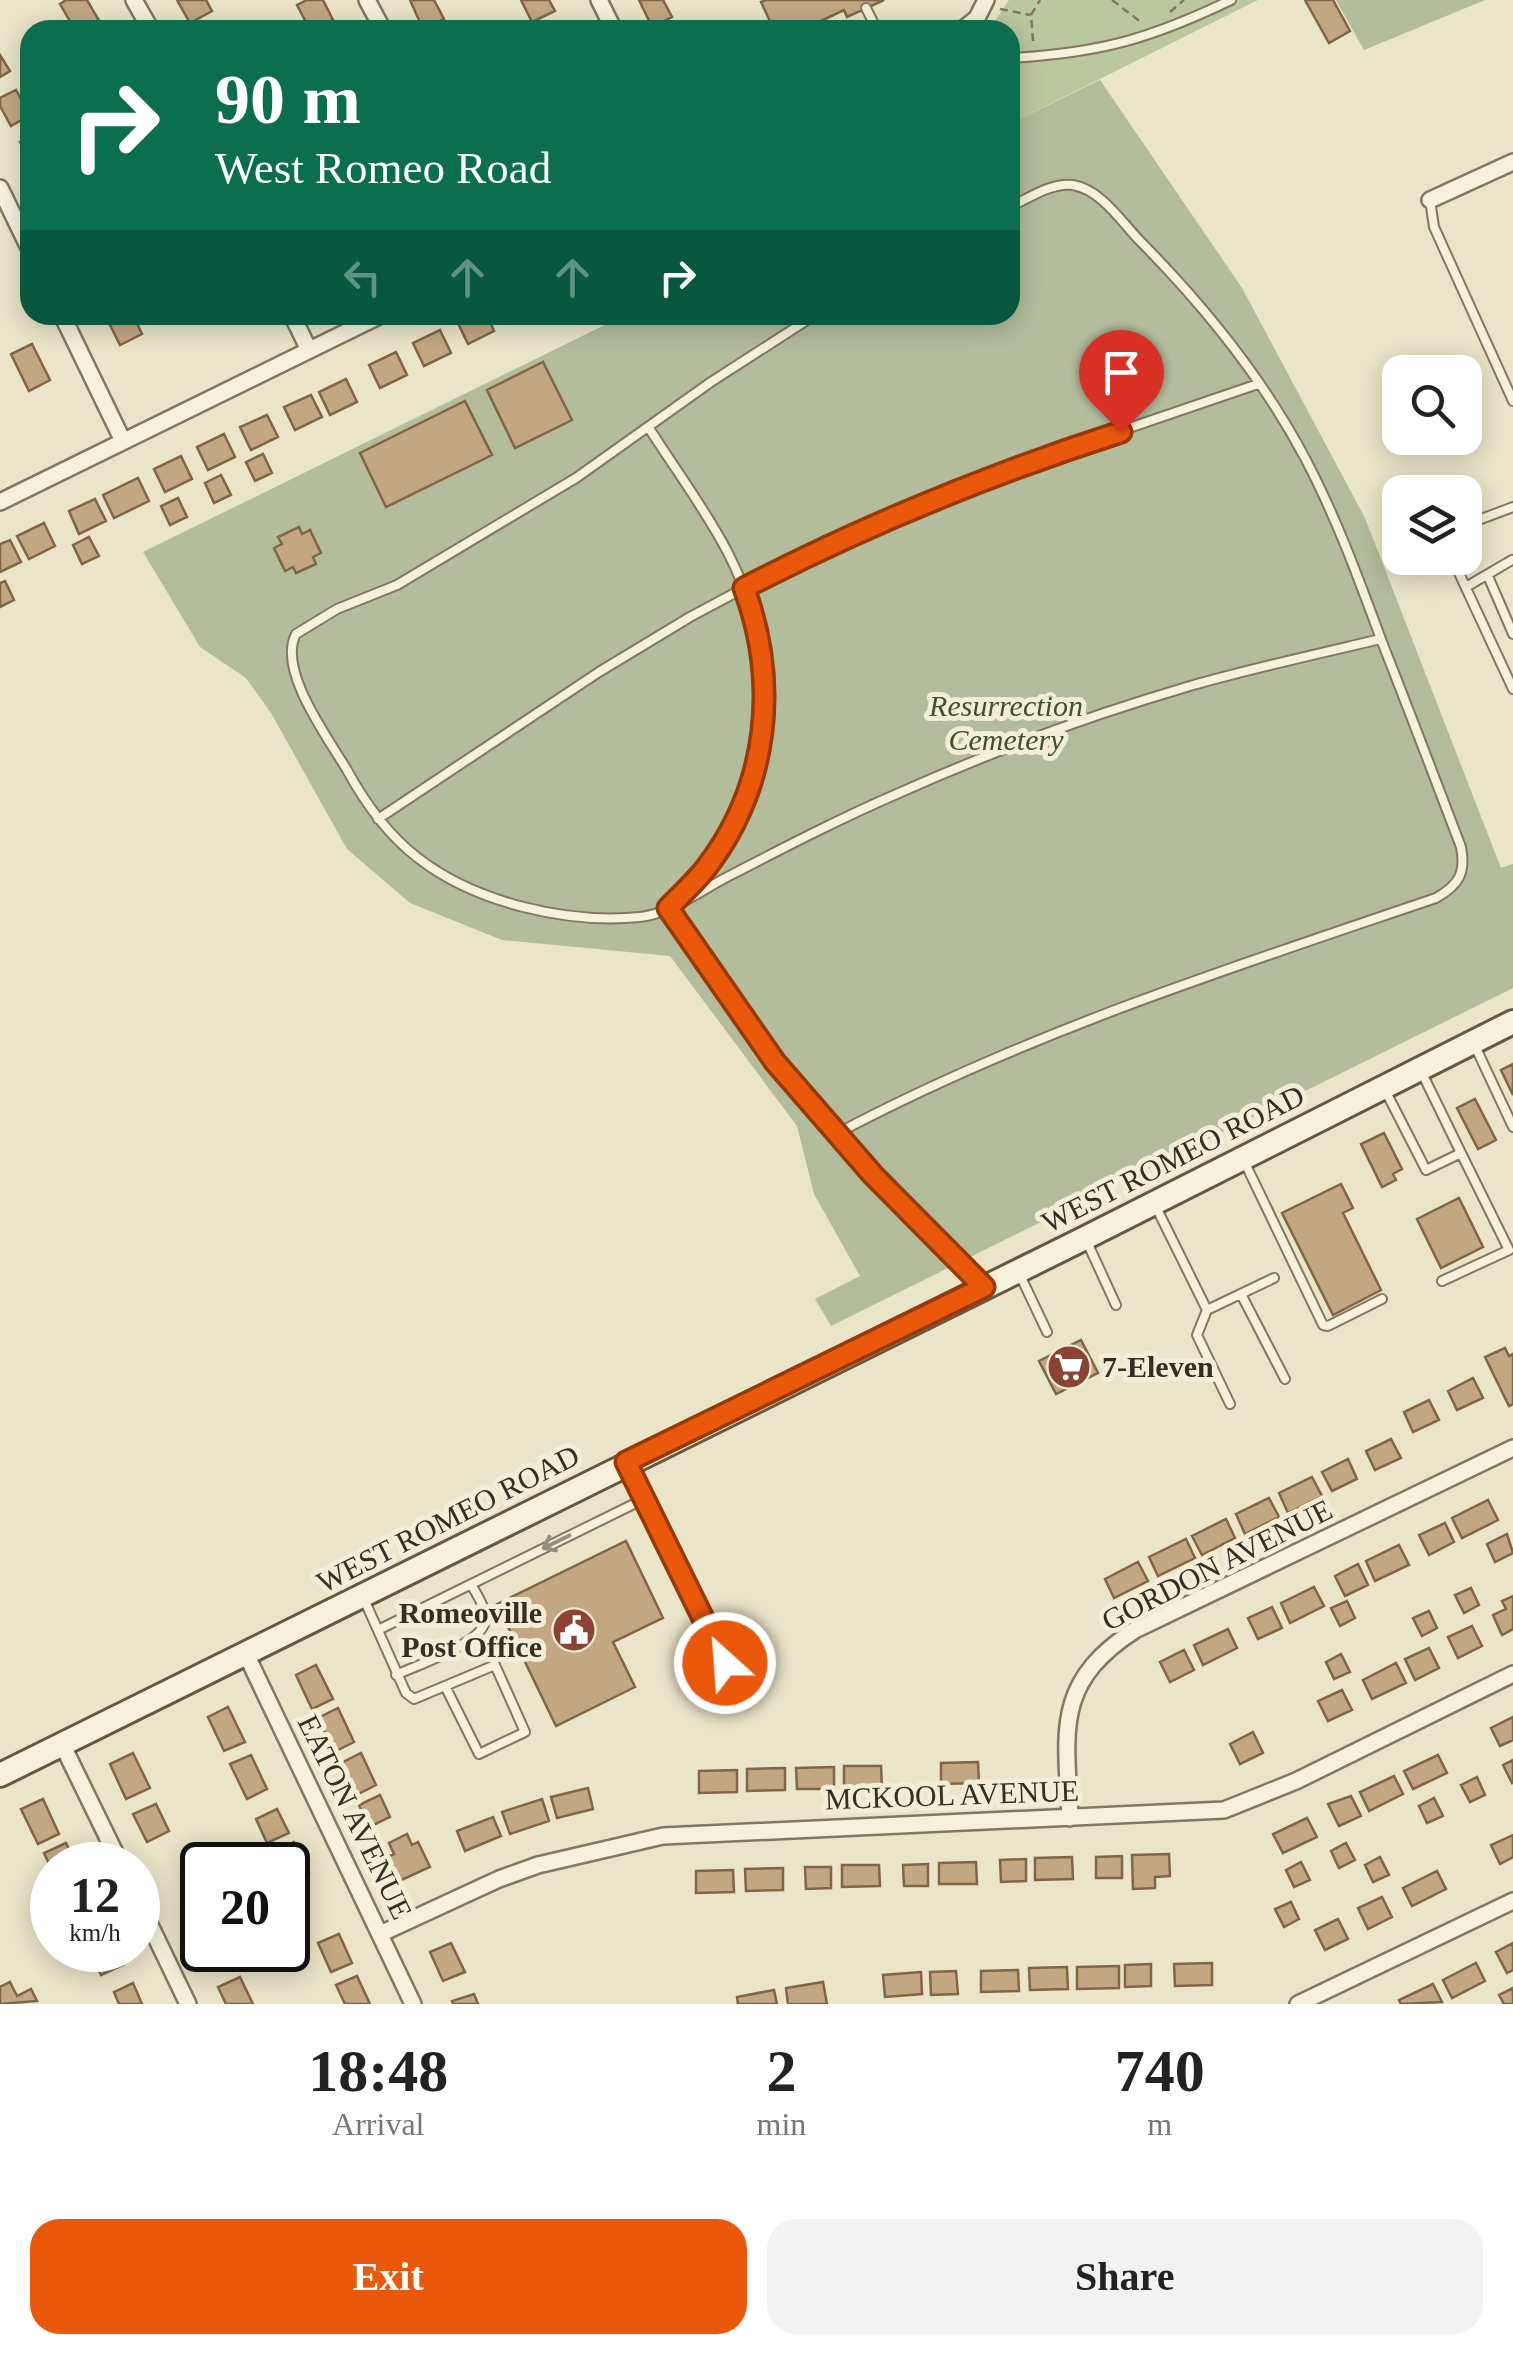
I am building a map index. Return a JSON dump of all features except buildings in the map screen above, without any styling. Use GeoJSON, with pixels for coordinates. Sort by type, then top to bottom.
{"type":"FeatureCollection","features":[{"type":"Feature","properties":{"kind":"main road","name":"WEST ROMEO ROAD"},"geometry":{"type":"LineString","coordinates":[[0,1774],[1513,1022]]}},
{"type":"Feature","properties":{"kind":"street"},"geometry":{"type":"LineString","coordinates":[[1430,200],[1513,162]]}},
{"type":"Feature","properties":{"kind":"street"},"geometry":{"type":"LineString","coordinates":[[0,188],[20,229]]}},
{"type":"Feature","properties":{"kind":"street"},"geometry":{"type":"LineString","coordinates":[[67,325],[123,441]]}},
{"type":"Feature","properties":{"kind":"street"},"geometry":{"type":"LineString","coordinates":[[297,325],[309,350]]}},
{"type":"Feature","properties":{"kind":"street"},"geometry":{"type":"LineString","coordinates":[[0,502],[360,325]]}},
{"type":"Feature","properties":{"kind":"street","name":"GORDON AVENUE"},"geometry":{"type":"LineString","coordinates":[[1070,1818],[1069,1712],[1082,1678],[1114,1644],[1135,1630],[1513,1448]]}},
{"type":"Feature","properties":{"kind":"street","name":"EATON AVENUE"},"geometry":{"type":"LineString","coordinates":[[246,1654],[413,2004]]}},
{"type":"Feature","properties":{"kind":"street","name":"MCKOOL AVENUE"},"geometry":{"type":"LineString","coordinates":[[380,1934],[538,1865],[663,1836],[1199,1814],[1238,1806],[1513,1674]]}},
{"type":"Feature","properties":{"kind":"street"},"geometry":{"type":"LineString","coordinates":[[62,1744],[110,1842]]}},
{"type":"Feature","properties":{"kind":"street"},"geometry":{"type":"LineString","coordinates":[[1298,2004],[1513,1901]]}},
{"type":"Feature","properties":{"kind":"street"},"geometry":{"type":"LineString","coordinates":[[160,1946],[188,2004]]}},
{"type":"Feature","properties":{"kind":"lane"},"geometry":{"type":"LineString","coordinates":[[1020,58],[1114,46],[1188,21],[1232,0]]}},
{"type":"Feature","properties":{"kind":"lane"},"geometry":{"type":"LineString","coordinates":[[866,8],[871,20]]}},
{"type":"Feature","properties":{"kind":"lane"},"geometry":{"type":"LineString","coordinates":[[836,1134],[896,1102],[1055,1033],[1436,898],[1458,883],[1464,863],[1356,568],[1306,460],[1258,384],[1178,280],[1100,198],[1066,184],[1020,203]]}},
{"type":"Feature","properties":{"kind":"lane"},"geometry":{"type":"LineString","coordinates":[[1430,200],[1434,227],[1513,401]]}},
{"type":"Feature","properties":{"kind":"lane"},"geometry":{"type":"LineString","coordinates":[[799,325],[576,478],[397,585],[327,614],[296,634],[290,652],[294,676],[356,787],[378,819],[417,858],[441,873],[520,904],[587,916],[645,917],[830,824],[1053,731],[1188,687],[1381,639]]}},
{"type":"Feature","properties":{"kind":"lane"},"geometry":{"type":"LineString","coordinates":[[378,819],[599,672],[744,588],[844,538],[979,479],[1258,384]]}},
{"type":"Feature","properties":{"kind":"lane"},"geometry":{"type":"LineString","coordinates":[[649,428],[727,550],[744,588],[754,615],[766,718],[746,796],[726,836],[706,869],[668,908]]}},
{"type":"Feature","properties":{"kind":"lane"},"geometry":{"type":"LineString","coordinates":[[1482,519],[1513,507]]}},
{"type":"Feature","properties":{"kind":"lane"},"geometry":{"type":"LineString","coordinates":[[1466,587],[1512,560]]}},
{"type":"Feature","properties":{"kind":"lane"},"geometry":{"type":"LineString","coordinates":[[1460,575],[1513,689]]}},
{"type":"Feature","properties":{"kind":"lane"},"geometry":{"type":"LineString","coordinates":[[1488,576],[1513,634]]}},
{"type":"Feature","properties":{"kind":"lane"},"geometry":{"type":"LineString","coordinates":[[668,908],[775,1062],[836,1134],[984,1287]]}},
{"type":"Feature","properties":{"kind":"lane"},"geometry":{"type":"LineString","coordinates":[[1472,1042],[1513,1127]]}},
{"type":"Feature","properties":{"kind":"lane"},"geometry":{"type":"LineString","coordinates":[[1420,1068],[1509,1250],[1442,1281]]}},
{"type":"Feature","properties":{"kind":"lane"},"geometry":{"type":"LineString","coordinates":[[1383,1086],[1426,1170],[1462,1153]]}},
{"type":"Feature","properties":{"kind":"lane"},"geometry":{"type":"LineString","coordinates":[[1243,1159],[1324,1325],[1382,1300]]}},
{"type":"Feature","properties":{"kind":"lane"},"geometry":{"type":"LineString","coordinates":[[1154,1203],[1207,1310]]}},
{"type":"Feature","properties":{"kind":"lane"},"geometry":{"type":"LineString","coordinates":[[1085,1238],[1116,1305]]}},
{"type":"Feature","properties":{"kind":"lane"},"geometry":{"type":"LineString","coordinates":[[1018,1270],[1048,1332]]}},
{"type":"Feature","properties":{"kind":"lane"},"geometry":{"type":"LineString","coordinates":[[1230,1404],[1197,1334],[1207,1310],[1274,1278]]}},
{"type":"Feature","properties":{"kind":"lane"},"geometry":{"type":"LineString","coordinates":[[1241,1294],[1284,1379]]}},
{"type":"Feature","properties":{"kind":"lane"},"geometry":{"type":"LineString","coordinates":[[626,1462],[725,1663]]}},
{"type":"Feature","properties":{"kind":"lane"},"geometry":{"type":"LineString","coordinates":[[378,1630],[644,1499]]}},
{"type":"Feature","properties":{"kind":"lane"},"geometry":{"type":"LineString","coordinates":[[396,1674],[477,1637],[485,1624],[485,1612],[471,1584]]}},
{"type":"Feature","properties":{"kind":"lane"},"geometry":{"type":"LineString","coordinates":[[363,1596],[406,1694],[414,1699],[495,1665],[525,1732],[479,1754],[445,1686]]}},
{"type":"Feature","properties":{"kind":"path"},"geometry":{"type":"LineString","coordinates":[[1034,57],[1032,15],[1040,0]]}},
{"type":"Feature","properties":{"kind":"path"},"geometry":{"type":"LineString","coordinates":[[1112,0],[1147,28]]}},
{"type":"Feature","properties":{"kind":"path"},"geometry":{"type":"LineString","coordinates":[[999,11],[1002,7],[1032,15]]}},
{"type":"Feature","properties":{"kind":"green space"},"geometry":{"type":"Polygon","coordinates":[[[1009,0],[1258,0],[1020,119],[1020,20],[996,20],[1009,0]]]}},
{"type":"Feature","properties":{"kind":"green space"},"geometry":{"type":"Polygon","coordinates":[[[1336,0],[1485,0],[1364,50],[1336,0]]]}},
{"type":"Feature","properties":{"kind":"green space","name":"Resurrection Cemetery"},"geometry":{"type":"Polygon","coordinates":[[[1100,80],[1242,288],[1365,518],[1382,562],[1382,575],[1387,575],[1501,868],[1513,864],[1513,988],[831,1326],[815,1299],[860,1276],[814,1194],[797,1126],[670,956],[502,940],[410,903],[347,849],[271,713],[246,678],[200,647],[143,552],[605,325],[1020,325],[1020,119],[1100,80]]]}},
{"type":"Feature","properties":{"kind":"place","name":"7-Eleven"},"geometry":{"type":"Point","coordinates":[1069,1367]}},
{"type":"Feature","properties":{"kind":"place","name":"Romeoville Post Office"},"geometry":{"type":"Point","coordinates":[574,1630]}},
{"type":"Feature","properties":{"kind":"route"},"geometry":{"type":"LineString","coordinates":[[725,1663],[626,1462],[984,1287],[873,1175],[775,1062],[668,908],[706,869],[726,836],[746,796],[760,751],[766,718],[764,682],[754,615],[744,588],[844,538],[979,479],[1121,432]]}}]}
